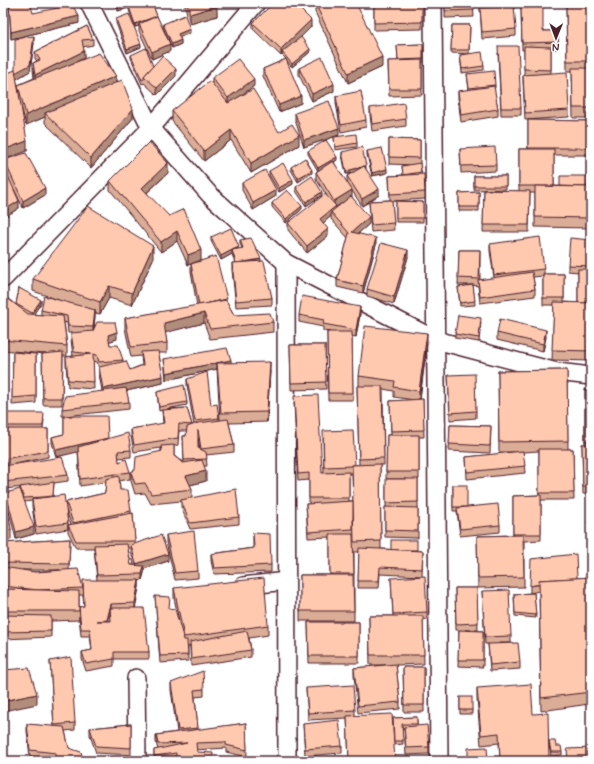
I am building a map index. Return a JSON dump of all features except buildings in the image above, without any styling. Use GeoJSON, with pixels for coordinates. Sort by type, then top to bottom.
{"type":"FeatureCollection","features":[{"type":"Feature","properties":{"kind":"street"},"geometry":{"type":"LineString","coordinates":[[89,3],[151,128],[210,194],[286,263],[436,340],[557,372],[591,376]]}},
{"type":"Feature","properties":{"kind":"street"},"geometry":{"type":"LineString","coordinates":[[3,279],[151,128],[256,3]]}},
{"type":"Feature","properties":{"kind":"street"},"geometry":{"type":"LineString","coordinates":[[433,3],[439,761]]}},
{"type":"Feature","properties":{"kind":"street"},"geometry":{"type":"LineString","coordinates":[[286,263],[287,761]]}},
{"type":"Feature","properties":{"kind":"street"},"geometry":{"type":"LineString","coordinates":[[227,588],[286,581]]}},
{"type":"Feature","properties":{"kind":"street"},"geometry":{"type":"LineString","coordinates":[[136,678],[137,761]]}},
{"type":"Feature","properties":{"kind":"lane"},"geometry":{"type":"LineString","coordinates":[[3,9],[7,6],[24,3]]}}]}
